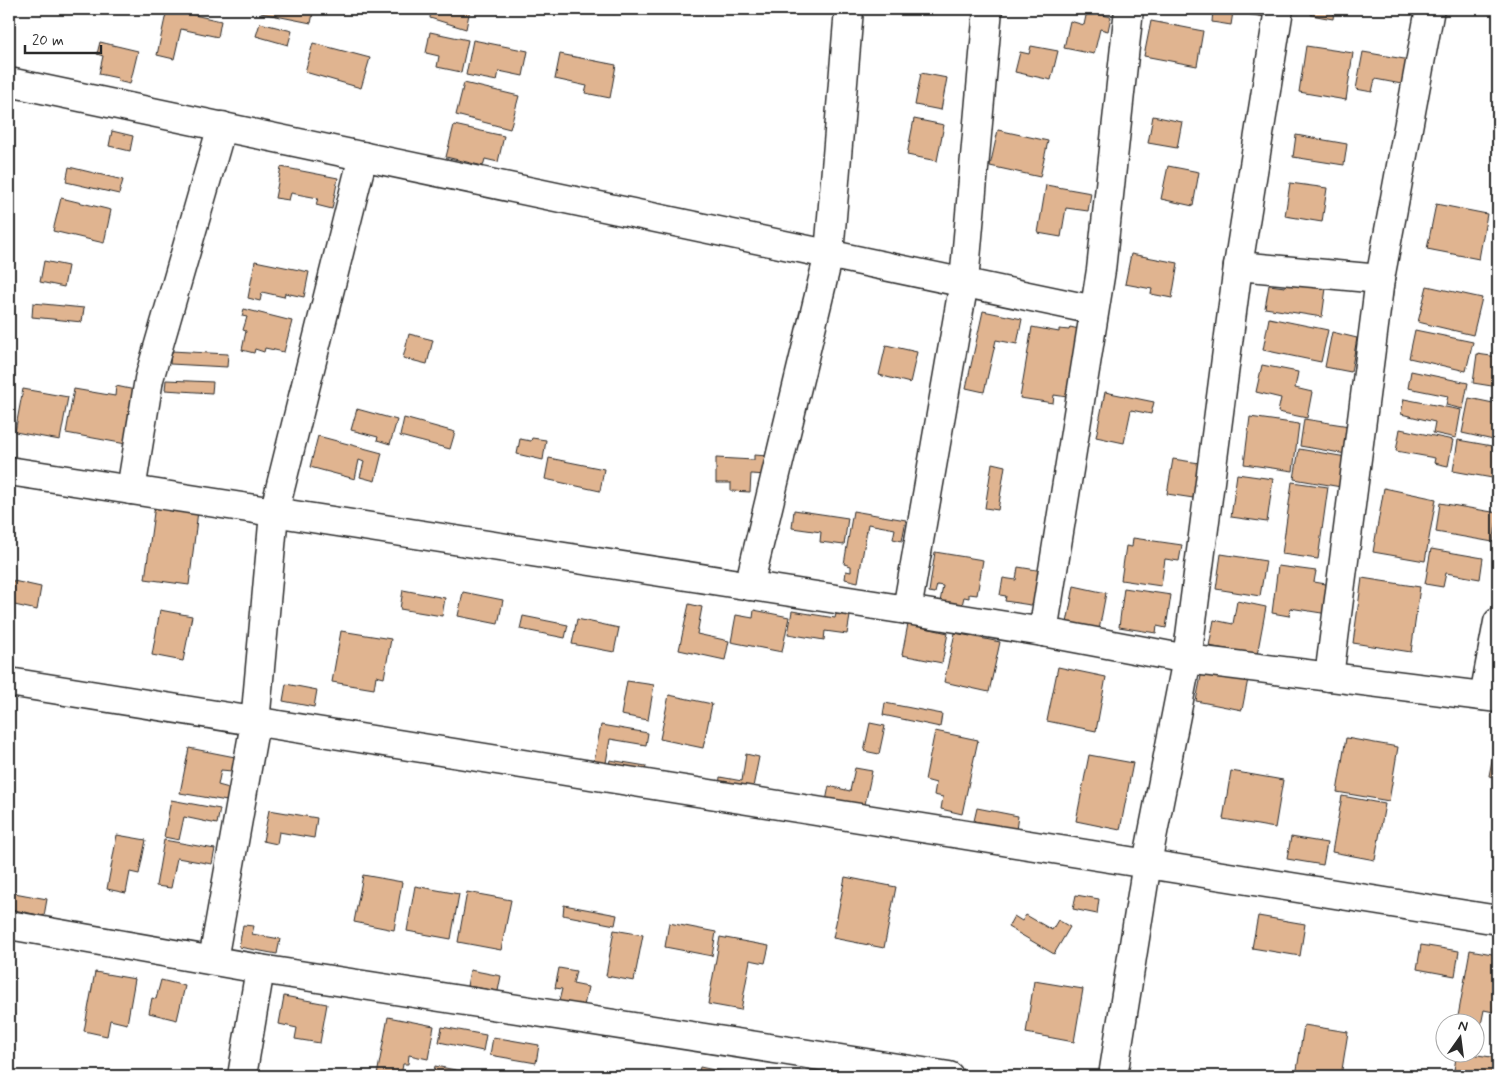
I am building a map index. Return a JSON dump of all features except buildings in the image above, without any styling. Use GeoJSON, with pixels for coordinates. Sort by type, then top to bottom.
{"type":"FeatureCollection","features":[{"type":"Feature","properties":{"kind":"street"},"geometry":{"type":"LineString","coordinates":[[749,586],[829,254],[849,9]]}},
{"type":"Feature","properties":{"kind":"street"},"geometry":{"type":"LineString","coordinates":[[908,610],[964,282],[988,9]]}},
{"type":"Feature","properties":{"kind":"street"},"geometry":{"type":"LineString","coordinates":[[1042,632],[1101,270],[1129,9]]}},
{"type":"Feature","properties":{"kind":"street"},"geometry":{"type":"LineString","coordinates":[[1113,1076],[1147,863],[1187,658],[1238,266],[1279,9]]}},
{"type":"Feature","properties":{"kind":"street"},"geometry":{"type":"LineString","coordinates":[[1329,677],[1380,279],[1430,9]]}},
{"type":"Feature","properties":{"kind":"street"},"geometry":{"type":"LineString","coordinates":[[9,82],[1094,310]]}},
{"type":"Feature","properties":{"kind":"street"},"geometry":{"type":"LineString","coordinates":[[131,490],[149,379],[222,126]]}},
{"type":"Feature","properties":{"kind":"street"},"geometry":{"type":"LineString","coordinates":[[213,960],[255,723],[274,513],[363,156]]}},
{"type":"Feature","properties":{"kind":"street"},"geometry":{"type":"LineString","coordinates":[[1238,266],[1380,279]]}},
{"type":"Feature","properties":{"kind":"street"},"geometry":{"type":"LineString","coordinates":[[9,471],[908,610],[1187,658],[1491,697],[1498,622]]}},
{"type":"Feature","properties":{"kind":"street"},"geometry":{"type":"LineString","coordinates":[[9,682],[255,723],[1498,920]]}},
{"type":"Feature","properties":{"kind":"street"},"geometry":{"type":"LineString","coordinates":[[9,925],[260,969],[949,1076]]}},
{"type":"Feature","properties":{"kind":"street"},"geometry":{"type":"LineString","coordinates":[[242,1076],[260,969]]}}]}
